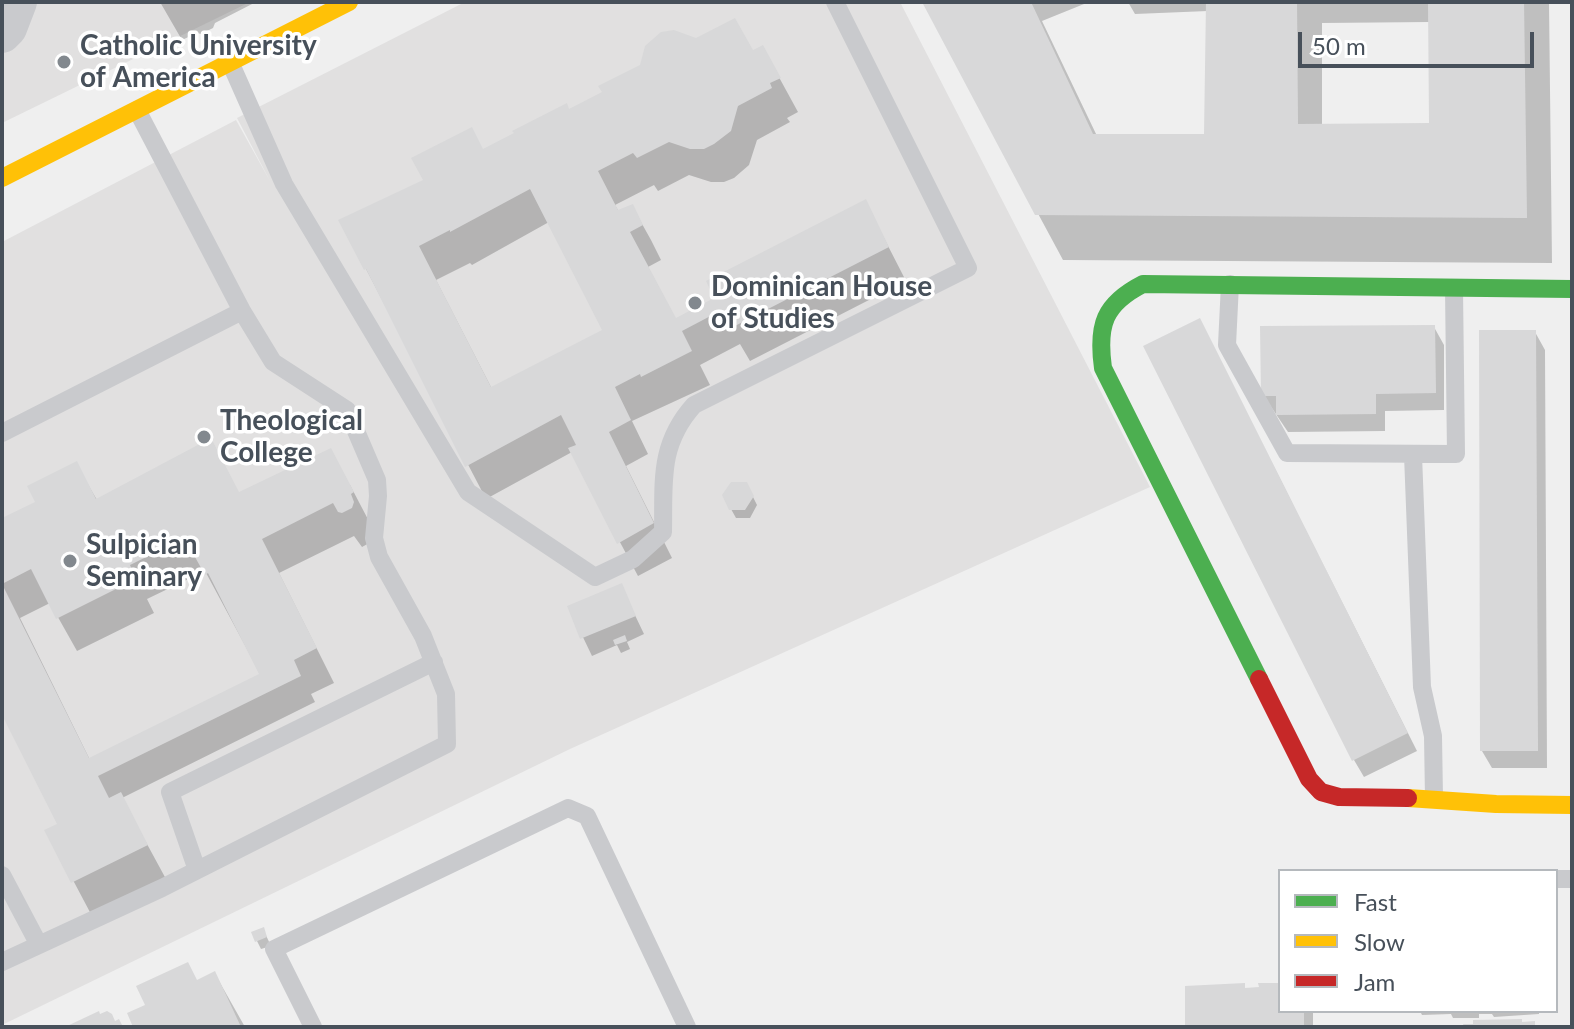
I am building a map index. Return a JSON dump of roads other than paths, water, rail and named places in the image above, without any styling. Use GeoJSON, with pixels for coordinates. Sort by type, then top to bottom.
{"type":"FeatureCollection","features":[{"type":"Feature","properties":{"kind":"street"},"geometry":{"type":"LineString","coordinates":[[2,34],[8,28],[18,2]]}},
{"type":"Feature","properties":{"kind":"street"},"geometry":{"type":"LineString","coordinates":[[2,178],[349,2]]}},
{"type":"Feature","properties":{"kind":"street"},"geometry":{"type":"LineString","coordinates":[[1572,289],[1143,284],[1124,293],[1109,309],[1100,328],[1099,349],[1103,368],[1309,779],[1321,792],[1339,797],[1572,805]]}},
{"type":"Feature","properties":{"kind":"lane"},"geometry":{"type":"LineString","coordinates":[[230,62],[284,184],[468,492],[595,577],[633,559],[663,532],[665,457],[673,432],[694,405],[968,268],[835,2]]}},
{"type":"Feature","properties":{"kind":"lane"},"geometry":{"type":"LineString","coordinates":[[2,962],[197,870],[447,744],[446,694],[434,662],[379,557],[374,538],[377,480],[347,410],[273,362],[242,311],[137,110]]}},
{"type":"Feature","properties":{"kind":"lane"},"geometry":{"type":"LineString","coordinates":[[1230,284],[1227,345],[1287,453],[1456,454],[1454,289]]}},
{"type":"Feature","properties":{"kind":"lane"},"geometry":{"type":"LineString","coordinates":[[2,433],[242,311]]}},
{"type":"Feature","properties":{"kind":"lane"},"geometry":{"type":"LineString","coordinates":[[1413,455],[1422,687],[1433,736],[1434,798]]}},
{"type":"Feature","properties":{"kind":"lane"},"geometry":{"type":"LineString","coordinates":[[197,870],[170,792],[434,662]]}},
{"type":"Feature","properties":{"kind":"lane"},"geometry":{"type":"LineString","coordinates":[[313,1027],[274,949],[568,808],[587,816],[687,1027]]}},
{"type":"Feature","properties":{"kind":"lane"},"geometry":{"type":"LineString","coordinates":[[2,875],[39,945]]}},
{"type":"Feature","properties":{"kind":"place","name":"Catholic University of America"},"geometry":{"type":"Point","coordinates":[64,62]}},
{"type":"Feature","properties":{"kind":"place","name":"Dominican House of Studies"},"geometry":{"type":"Point","coordinates":[695,303]}},
{"type":"Feature","properties":{"kind":"place","name":"Theological College"},"geometry":{"type":"Point","coordinates":[204,437]}},
{"type":"Feature","properties":{"kind":"place","name":"Sulpician Seminary"},"geometry":{"type":"Point","coordinates":[70,561]}}]}
